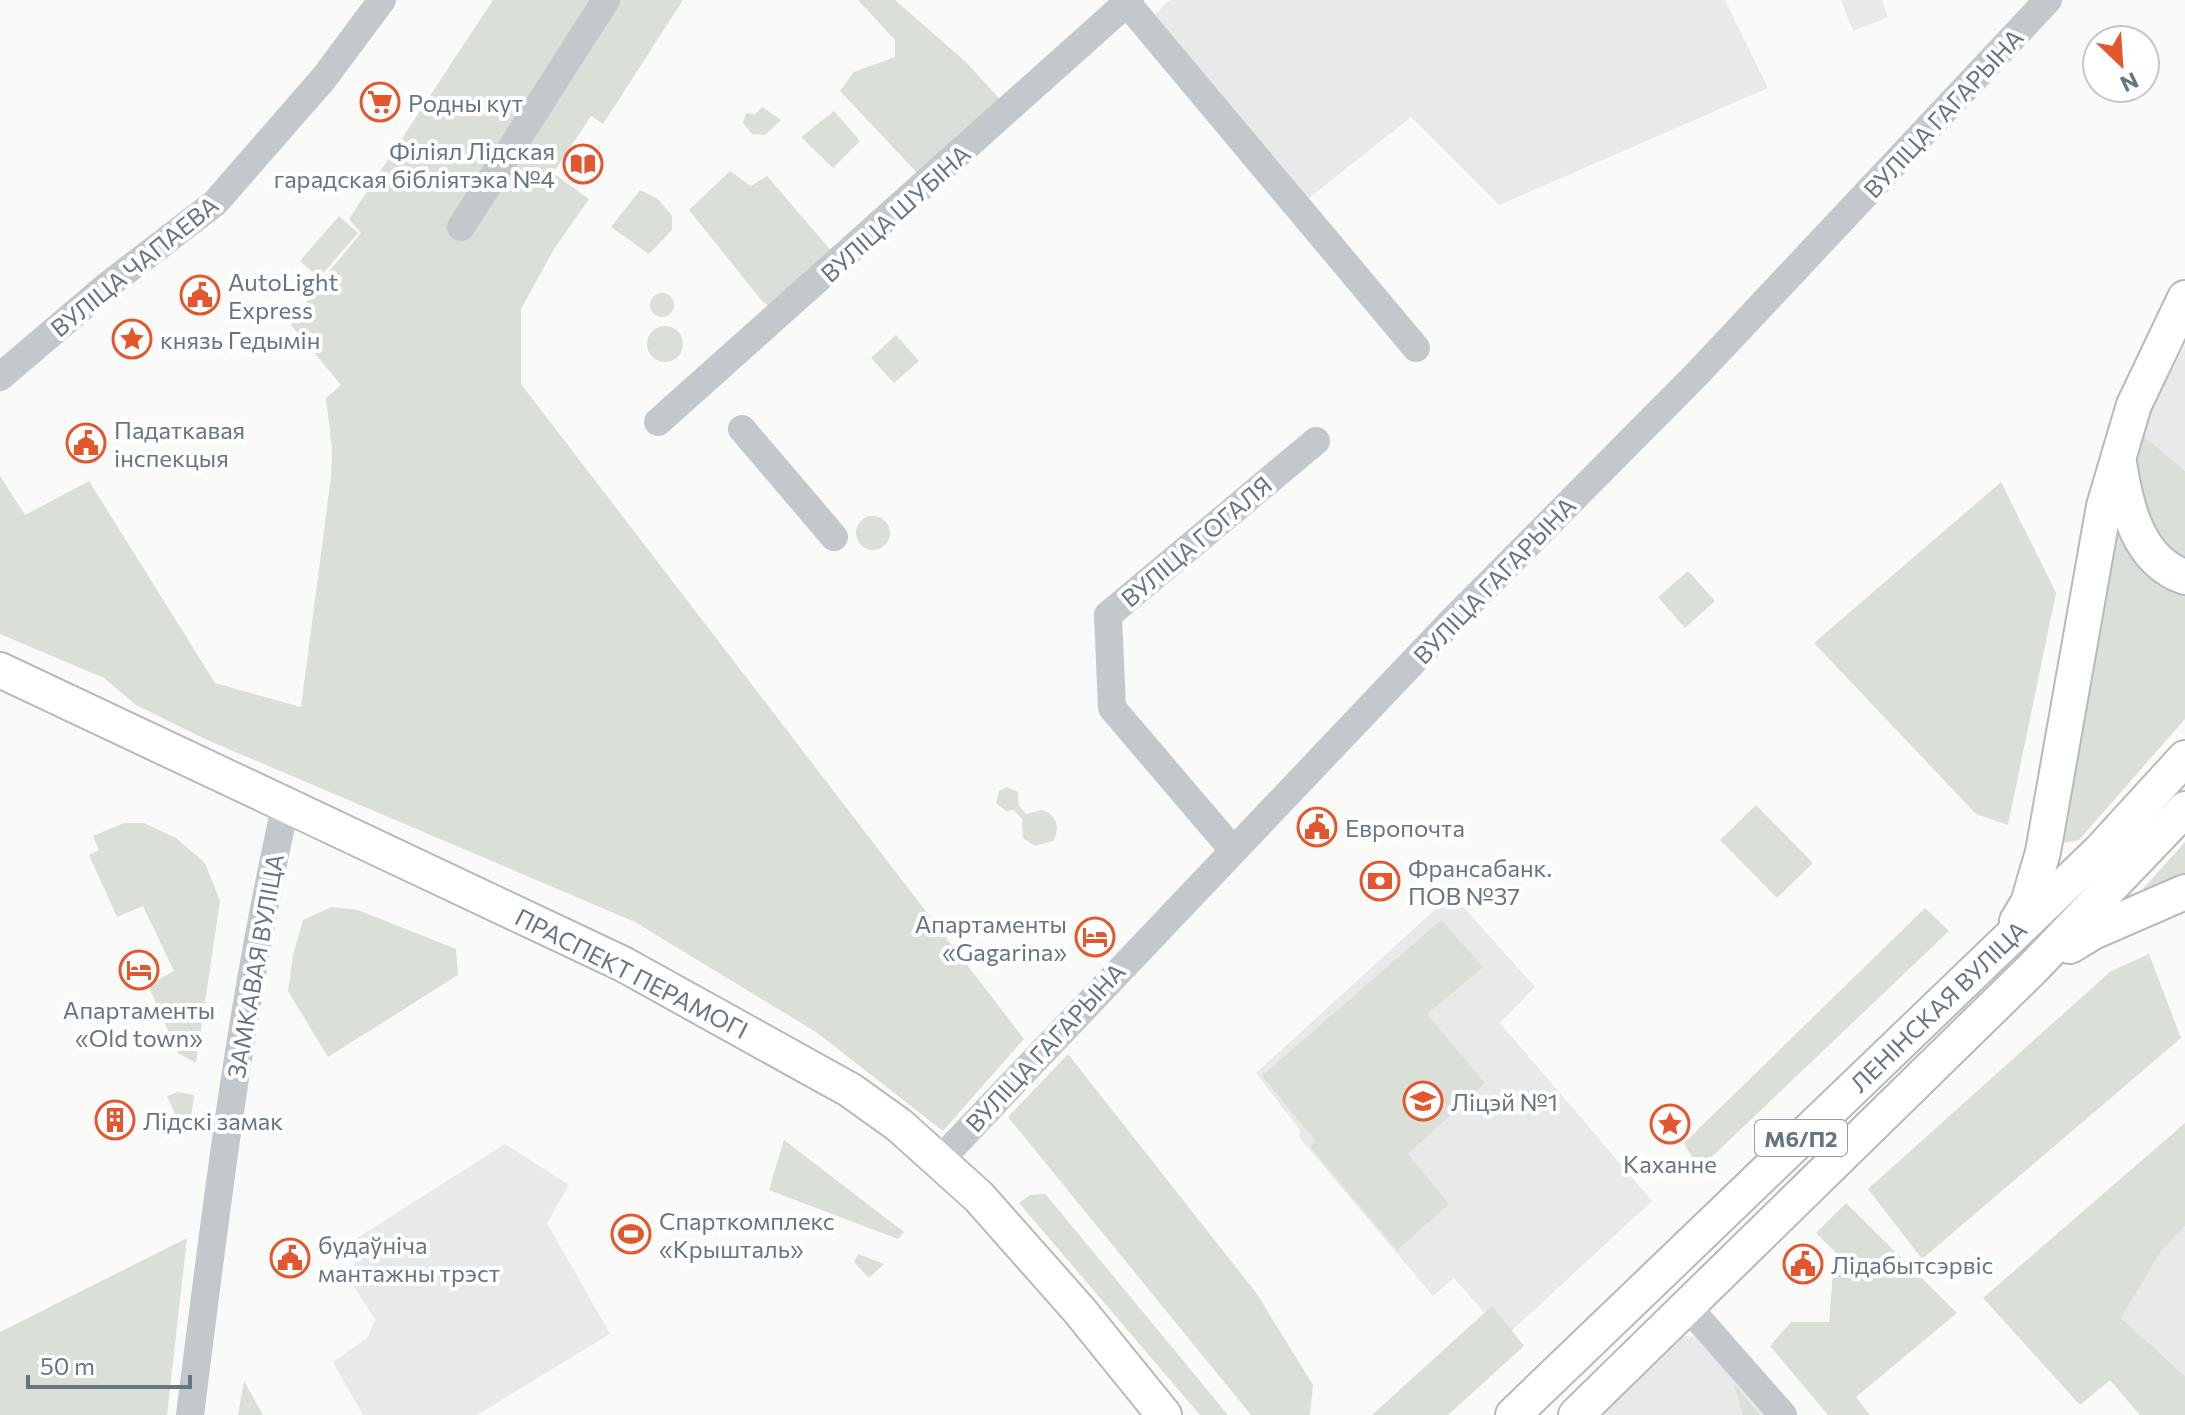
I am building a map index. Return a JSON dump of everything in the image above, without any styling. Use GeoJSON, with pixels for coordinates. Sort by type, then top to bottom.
{"type":"FeatureCollection","features":[{"type":"Feature","properties":{"kind":"main road"},"geometry":{"type":"LineString","coordinates":[[2008,939],[2028,903],[2043,852],[2095,545],[2117,455],[2134,405],[2185,298]]}},
{"type":"Feature","properties":{"kind":"main road"},"geometry":{"type":"LineString","coordinates":[[2117,455],[2126,504],[2138,535],[2156,558],[2185,577]]}},
{"type":"Feature","properties":{"kind":"main road","name":"ПРАСПЕКТ ПЕРАМОГІ"},"geometry":{"type":"LineString","coordinates":[[0,670],[623,964],[785,1051],[850,1090],[940,1160],[979,1197],[1079,1310],[1164,1415]]}},
{"type":"Feature","properties":{"kind":"main road","name":"ЛЕНІНСКАЯ ВУЛІЦА"},"geometry":{"type":"LineString","coordinates":[[1513,1415],[2100,851],[2185,758]]}},
{"type":"Feature","properties":{"kind":"main road","name":"ЛЕНІНСКАЯ ВУЛІЦА"},"geometry":{"type":"LineString","coordinates":[[1576,1415],[2032,969],[2185,809]]}},
{"type":"Feature","properties":{"kind":"main road"},"geometry":{"type":"LineString","coordinates":[[2032,969],[2093,932],[2185,892]]}},
{"type":"Feature","properties":{"kind":"street","name":"ВУЛІЦА ЧАПАЕВА"},"geometry":{"type":"LineString","coordinates":[[0,377],[108,285],[215,203],[342,56],[382,0]]}},
{"type":"Feature","properties":{"kind":"street"},"geometry":{"type":"LineString","coordinates":[[461,227],[606,0]]}},
{"type":"Feature","properties":{"kind":"street","name":"ВУЛІЦА ГАГАРЫНА"},"geometry":{"type":"LineString","coordinates":[[940,1160],[1449,624],[1697,374],[2048,0]]}},
{"type":"Feature","properties":{"kind":"street"},"geometry":{"type":"LineString","coordinates":[[1128,2],[1416,348]]}},
{"type":"Feature","properties":{"kind":"street","name":"ВУЛІЦА ШУБІНА"},"geometry":{"type":"LineString","coordinates":[[658,422],[1128,2]]}},
{"type":"Feature","properties":{"kind":"street"},"geometry":{"type":"LineString","coordinates":[[742,429],[834,537]]}},
{"type":"Feature","properties":{"kind":"street","name":"ВУЛІЦА ГОГАЛЯ"},"geometry":{"type":"LineString","coordinates":[[1233,850],[1112,708],[1108,615],[1316,441]]}},
{"type":"Feature","properties":{"kind":"street","name":"ЗАМКАВАЯ ВУЛІЦА"},"geometry":{"type":"LineString","coordinates":[[190,1415],[232,1089],[267,887],[286,804]]}},
{"type":"Feature","properties":{"kind":"street"},"geometry":{"type":"LineString","coordinates":[[1687,1306],[1783,1415]]}},
{"type":"Feature","properties":{"kind":"shaded area"},"geometry":{"type":"Polygon","coordinates":[[[493,0],[683,0],[603,124],[591,116],[553,173],[589,199],[554,249],[521,309],[521,384],[1024,1039],[943,1131],[816,1032],[635,922],[205,739],[136,705],[104,678],[0,634],[0,476],[25,515],[89,481],[215,683],[301,707],[331,477],[332,449],[326,398],[341,385],[291,325],[322,280],[361,233],[349,219],[493,0]]]}},
{"type":"Feature","properties":{"kind":"shaded area"},"geometry":{"type":"Polygon","coordinates":[[[858,0],[895,0],[966,62],[1004,104],[922,178],[840,91],[854,72],[895,57],[895,40],[858,0]]]}},
{"type":"Feature","properties":{"kind":"shaded area"},"geometry":{"type":"Polygon","coordinates":[[[1170,0],[1725,0],[1768,88],[1499,205],[1411,117],[1309,198],[1155,14],[1170,0]]]}},
{"type":"Feature","properties":{"kind":"shaded area"},"geometry":{"type":"Polygon","coordinates":[[[1841,0],[1882,0],[1888,17],[1853,31],[1841,0]]]}},
{"type":"Feature","properties":{"kind":"shaded area"},"geometry":{"type":"Polygon","coordinates":[[[762,107],[781,120],[765,135],[752,134],[743,123],[746,113],[755,114],[762,107]]]}},
{"type":"Feature","properties":{"kind":"shaded area"},"geometry":{"type":"Polygon","coordinates":[[[834,111],[860,141],[833,168],[801,137],[834,111]]]}},
{"type":"Feature","properties":{"kind":"shaded area"},"geometry":{"type":"Polygon","coordinates":[[[730,171],[751,186],[767,176],[834,254],[771,307],[762,301],[689,210],[730,171]]]}},
{"type":"Feature","properties":{"kind":"shaded area"},"geometry":{"type":"Polygon","coordinates":[[[640,190],[658,199],[672,216],[672,230],[649,254],[611,227],[640,190]]]}},
{"type":"Feature","properties":{"kind":"shaded area"},"geometry":{"type":"Polygon","coordinates":[[[339,216],[358,233],[319,278],[300,261],[339,216]]]}},
{"type":"Feature","properties":{"kind":"shaded area"},"geometry":{"type":"Polygon","coordinates":[[[657,293],[667,293],[674,300],[674,310],[667,317],[657,317],[650,310],[650,300],[657,293]]]}},
{"type":"Feature","properties":{"kind":"shaded area"},"geometry":{"type":"Polygon","coordinates":[[[665,326],[678,331],[683,344],[678,357],[665,362],[652,357],[647,344],[652,331],[665,326]]]}},
{"type":"Feature","properties":{"kind":"shaded area"},"geometry":{"type":"Polygon","coordinates":[[[896,335],[919,361],[894,383],[871,358],[896,335]]]}},
{"type":"Feature","properties":{"kind":"shaded area"},"geometry":{"type":"Polygon","coordinates":[[[2185,345],[2185,471],[2139,432],[2185,345]]]}},
{"type":"Feature","properties":{"kind":"shaded area"},"geometry":{"type":"Polygon","coordinates":[[[2139,432],[2185,471],[2185,560],[2152,535],[2133,459],[2139,432]]]}},
{"type":"Feature","properties":{"kind":"shaded area"},"geometry":{"type":"Polygon","coordinates":[[[2001,482],[2056,593],[2008,825],[1976,814],[1814,643],[2001,482]]]}},
{"type":"Feature","properties":{"kind":"shaded area"},"geometry":{"type":"Polygon","coordinates":[[[873,516],[885,521],[890,533],[885,545],[873,550],[861,545],[856,533],[861,521],[873,516]]]}},
{"type":"Feature","properties":{"kind":"shaded area"},"geometry":{"type":"Polygon","coordinates":[[[2115,532],[2121,533],[2185,593],[2185,719],[2079,840],[2058,844],[2115,532]]]}},
{"type":"Feature","properties":{"kind":"shaded area"},"geometry":{"type":"Polygon","coordinates":[[[1688,571],[1715,601],[1685,628],[1658,597],[1688,571]]]}},
{"type":"Feature","properties":{"kind":"shaded area"},"geometry":{"type":"Polygon","coordinates":[[[1007,787],[1018,792],[1019,806],[1026,814],[1042,810],[1054,819],[1057,831],[1053,841],[1035,846],[1023,838],[1022,819],[1014,810],[1006,811],[996,803],[999,791],[1007,787]]]}},
{"type":"Feature","properties":{"kind":"shaded area"},"geometry":{"type":"Polygon","coordinates":[[[1756,805],[1813,863],[1777,898],[1720,840],[1756,805]]]}},
{"type":"Feature","properties":{"kind":"shaded area"},"geometry":{"type":"Polygon","coordinates":[[[124,823],[144,823],[176,838],[205,863],[220,901],[196,1063],[178,1053],[148,985],[174,971],[143,906],[117,917],[89,855],[99,850],[93,836],[124,823]]]}},
{"type":"Feature","properties":{"kind":"shaded area"},"geometry":{"type":"Polygon","coordinates":[[[2185,842],[2185,882],[2142,899],[2142,890],[2185,842]]]}},
{"type":"Feature","properties":{"kind":"shaded area","name":"Ліцэй №1"},"geometry":{"type":"Polygon","coordinates":[[[1452,894],[1535,987],[1500,1023],[1652,1201],[1505,1337],[1454,1278],[1433,1296],[1299,1137],[1300,1130],[1256,1073],[1452,894]]]}},
{"type":"Feature","properties":{"kind":"shaded area"},"geometry":{"type":"Polygon","coordinates":[[[331,907],[358,910],[456,949],[458,975],[328,1057],[288,991],[293,955],[303,920],[331,907]]]}},
{"type":"Feature","properties":{"kind":"shaded area"},"geometry":{"type":"Polygon","coordinates":[[[1925,908],[1949,931],[1699,1169],[1684,1143],[1925,908]]]}},
{"type":"Feature","properties":{"kind":"shaded area"},"geometry":{"type":"Polygon","coordinates":[[[1441,920],[1483,967],[1427,1014],[1485,1083],[1408,1154],[1449,1204],[1397,1250],[1310,1147],[1316,1141],[1262,1076],[1441,920]]]}},
{"type":"Feature","properties":{"kind":"shaded area"},"geometry":{"type":"Polygon","coordinates":[[[2149,954],[2181,1038],[1922,1259],[1868,1189],[2111,971],[2149,954]]]}},
{"type":"Feature","properties":{"kind":"shaded area"},"geometry":{"type":"Polygon","coordinates":[[[1068,1054],[1257,1294],[1313,1385],[1310,1415],[1251,1415],[1008,1117],[1068,1054]]]}},
{"type":"Feature","properties":{"kind":"shaded area"},"geometry":{"type":"Polygon","coordinates":[[[178,1092],[194,1095],[189,1134],[184,1134],[167,1096],[178,1092]]]}},
{"type":"Feature","properties":{"kind":"shaded area"},"geometry":{"type":"Polygon","coordinates":[[[2185,1123],[2185,1226],[2161,1251],[2121,1318],[2185,1376],[2185,1415],[2140,1415],[2110,1380],[2080,1405],[1983,1298],[2185,1123]]]}},
{"type":"Feature","properties":{"kind":"shaded area"},"geometry":{"type":"Polygon","coordinates":[[[784,1140],[904,1232],[898,1239],[769,1190],[784,1140]]]}},
{"type":"Feature","properties":{"kind":"shaded area"},"geometry":{"type":"Polygon","coordinates":[[[505,1144],[569,1185],[547,1223],[610,1334],[477,1415],[363,1415],[333,1362],[367,1338],[375,1320],[353,1285],[357,1238],[505,1144]]]}},
{"type":"Feature","properties":{"kind":"shaded area"},"geometry":{"type":"Polygon","coordinates":[[[1045,1194],[1228,1415],[1200,1415],[1019,1203],[1030,1195],[1045,1194]]]}},
{"type":"Feature","properties":{"kind":"shaded area"},"geometry":{"type":"Polygon","coordinates":[[[1846,1203],[1957,1313],[1856,1397],[1870,1415],[1828,1415],[1770,1346],[1791,1322],[1829,1322],[1833,1273],[1844,1261],[1816,1233],[1846,1203]]]}},
{"type":"Feature","properties":{"kind":"shaded area"},"geometry":{"type":"Polygon","coordinates":[[[2185,1226],[2185,1376],[2121,1318],[2161,1251],[2185,1226]]]}},
{"type":"Feature","properties":{"kind":"shaded area"},"geometry":{"type":"Polygon","coordinates":[[[187,1238],[167,1415],[0,1415],[0,1332],[187,1238]]]}},
{"type":"Feature","properties":{"kind":"shaded area"},"geometry":{"type":"Polygon","coordinates":[[[858,1254],[884,1264],[869,1278],[854,1262],[858,1254]]]}},
{"type":"Feature","properties":{"kind":"shaded area"},"geometry":{"type":"Polygon","coordinates":[[[1492,1306],[1524,1346],[1448,1415],[1372,1415],[1492,1306]]]}},
{"type":"Feature","properties":{"kind":"shaded area"},"geometry":{"type":"Polygon","coordinates":[[[1685,1336],[1704,1338],[1769,1415],[1595,1415],[1670,1342],[1685,1336]]]}},
{"type":"Feature","properties":{"kind":"shaded area"},"geometry":{"type":"Polygon","coordinates":[[[244,1381],[263,1415],[238,1415],[244,1381]]]}},
{"type":"Feature","properties":{"kind":"shaded area"},"geometry":{"type":"Polygon","coordinates":[[[1734,1384],[1760,1415],[1743,1415],[1734,1384]]]}},
{"type":"Feature","properties":{"kind":"place","name":"Родны кут"},"geometry":{"type":"Point","coordinates":[380,102]}},
{"type":"Feature","properties":{"kind":"place","name":"Філіял Лідская гарадская бібліятэка №4"},"geometry":{"type":"Point","coordinates":[583,164]}},
{"type":"Feature","properties":{"kind":"place","name":"AutoLight Express"},"geometry":{"type":"Point","coordinates":[200,295]}},
{"type":"Feature","properties":{"kind":"place","name":"князь Гедымін"},"geometry":{"type":"Point","coordinates":[132,339]}},
{"type":"Feature","properties":{"kind":"place","name":"Падаткавая інспекцыя"},"geometry":{"type":"Point","coordinates":[86,443]}},
{"type":"Feature","properties":{"kind":"place","name":"Европочта"},"geometry":{"type":"Point","coordinates":[1317,827]}},
{"type":"Feature","properties":{"kind":"place","name":"Франсабанк. ПОВ №37"},"geometry":{"type":"Point","coordinates":[1380,881]}},
{"type":"Feature","properties":{"kind":"place","name":"Апартаменты «Gagarina»"},"geometry":{"type":"Point","coordinates":[1095,937]}},
{"type":"Feature","properties":{"kind":"place","name":"Апартаменты «Old town»"},"geometry":{"type":"Point","coordinates":[139,970]}},
{"type":"Feature","properties":{"kind":"place","name":"Ліцэй №1"},"geometry":{"type":"Point","coordinates":[1423,1101]}},
{"type":"Feature","properties":{"kind":"place","name":"Лідскі замак"},"geometry":{"type":"Point","coordinates":[115,1120]}},
{"type":"Feature","properties":{"kind":"place","name":"Каханне"},"geometry":{"type":"Point","coordinates":[1670,1124]}},
{"type":"Feature","properties":{"kind":"place","name":"Спарткомплекс «Крышталь»"},"geometry":{"type":"Point","coordinates":[631,1234]}},
{"type":"Feature","properties":{"kind":"place","name":"будаўніча мантажны трэст"},"geometry":{"type":"Point","coordinates":[290,1258]}},
{"type":"Feature","properties":{"kind":"place","name":"Лідабытсэрвіс"},"geometry":{"type":"Point","coordinates":[1803,1264]}}]}
